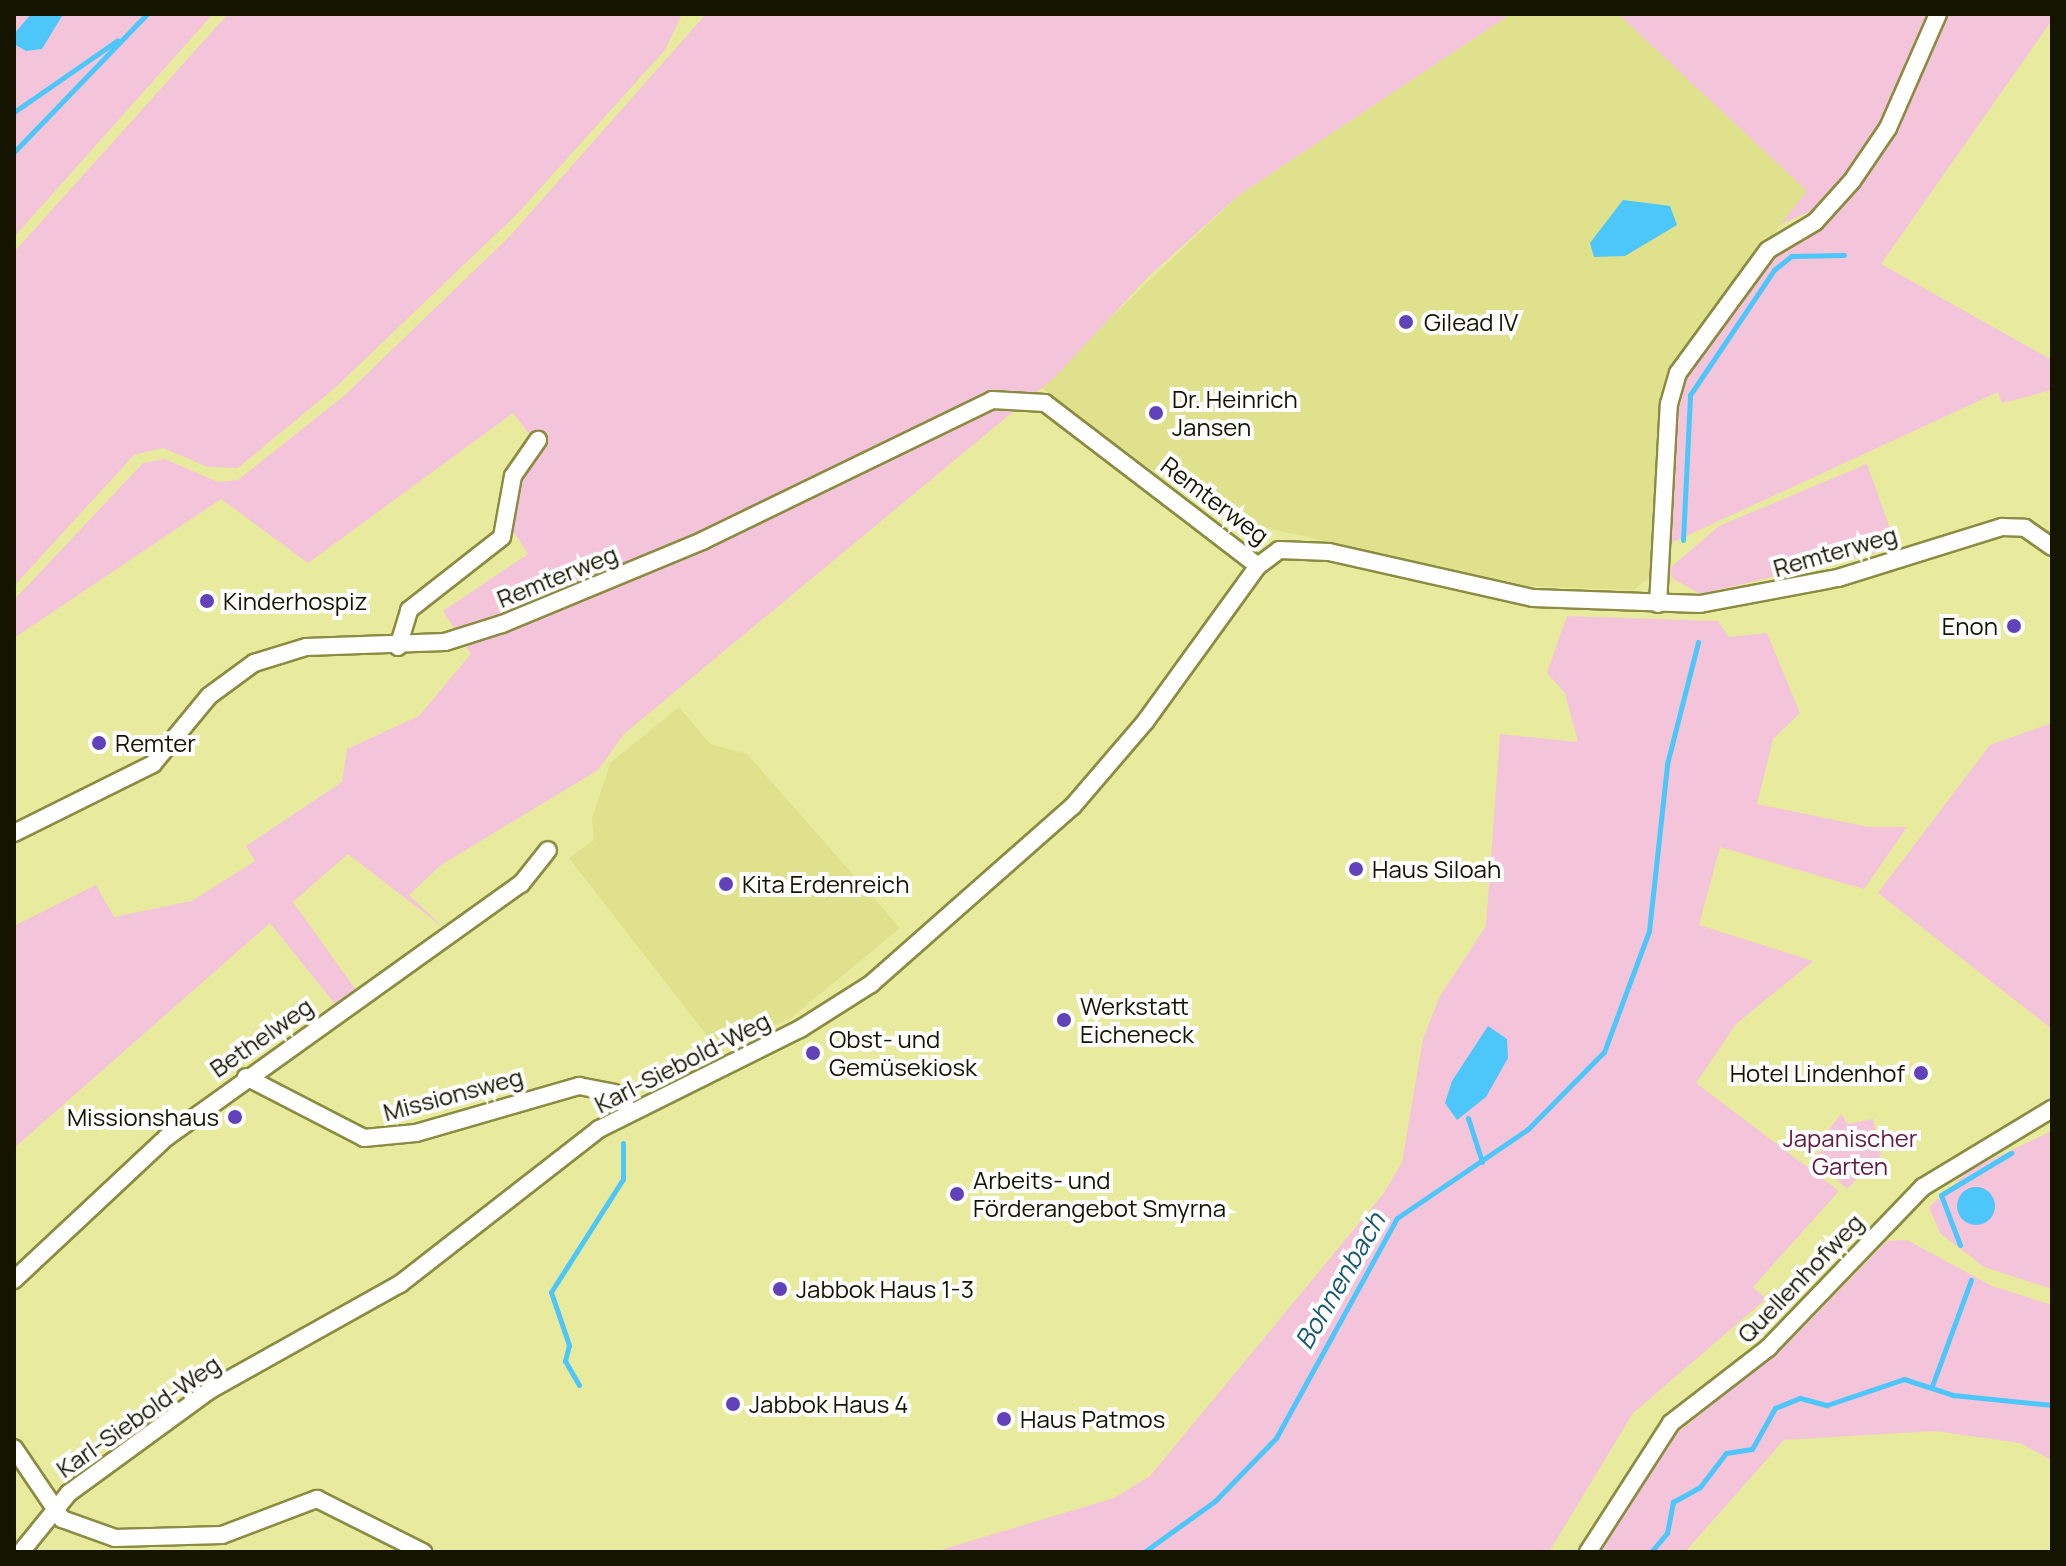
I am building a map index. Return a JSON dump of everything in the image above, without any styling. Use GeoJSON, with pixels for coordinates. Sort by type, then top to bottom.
{"type":"FeatureCollection","features":[{"type":"Feature","properties":{"kind":"street"},"geometry":{"type":"LineString","coordinates":[[1658,604],[1669,404],[1678,373],[1768,250],[1815,222],[1852,181],[1888,128],[1938,14]]}},
{"type":"Feature","properties":{"kind":"street","name":"Remterweg"},"geometry":{"type":"LineString","coordinates":[[14,833],[153,764],[209,696],[254,663],[306,647],[398,647],[466,637],[620,578],[1013,397],[1045,403],[1258,566],[1279,550],[1308,549],[1513,595],[1658,604],[1760,597],[2002,527],[2033,531],[2052,547]]}},
{"type":"Feature","properties":{"kind":"street","name":"Remterweg"},"geometry":{"type":"LineString","coordinates":[[398,647],[409,610],[502,537],[513,476],[538,440]]}},
{"type":"Feature","properties":{"kind":"street","name":"Karl-Siebold-Weg"},"geometry":{"type":"LineString","coordinates":[[21,1552],[53,1510],[210,1390],[400,1284],[629,1110],[773,1044],[871,984],[1092,785],[1258,566]]}},
{"type":"Feature","properties":{"kind":"street","name":"Bethelweg"},"geometry":{"type":"LineString","coordinates":[[14,1280],[167,1137],[246,1077],[521,884],[548,850]]}},
{"type":"Feature","properties":{"kind":"street","name":"Missionsweg"},"geometry":{"type":"LineString","coordinates":[[246,1077],[364,1138],[416,1133],[579,1086],[614,1093],[629,1110]]}},
{"type":"Feature","properties":{"kind":"street","name":"Quellenhofweg"},"geometry":{"type":"LineString","coordinates":[[1588,1552],[1671,1423],[1768,1348],[1923,1187],[2052,1109]]}},
{"type":"Feature","properties":{"kind":"street"},"geometry":{"type":"LineString","coordinates":[[14,1448],[53,1510],[77,1528],[115,1538],[168,1541],[222,1535],[317,1499],[423,1552]]}},
{"type":"Feature","properties":{"kind":"shaded area","name":"Gilead IV"},"geometry":{"type":"Polygon","coordinates":[[[1511,14],[1618,14],[1808,191],[1756,256],[1652,575],[1634,590],[1528,586],[1239,522],[1192,500],[1039,386],[1239,195],[1511,14]]]}},
{"type":"Feature","properties":{"kind":"shaded area","name":"Kita Erdenreich"},"geometry":{"type":"Polygon","coordinates":[[[679,707],[710,744],[747,754],[900,928],[791,1018],[719,1051],[569,858],[594,840],[592,819],[610,763],[679,707]]]}},
{"type":"Feature","properties":{"kind":"green space"},"geometry":{"type":"Polygon","coordinates":[[[14,14],[213,14],[14,237],[14,14]]]}},
{"type":"Feature","properties":{"kind":"green space"},"geometry":{"type":"Polygon","coordinates":[[[228,14],[682,14],[665,50],[518,213],[336,387],[238,468],[208,467],[163,448],[134,455],[14,586],[14,252],[228,14]]]}},
{"type":"Feature","properties":{"kind":"green space"},"geometry":{"type":"Polygon","coordinates":[[[706,14],[1511,14],[1239,195],[1149,276],[1055,377],[624,734],[598,770],[441,865],[409,895],[444,928],[348,854],[293,902],[356,990],[335,1004],[270,923],[14,1148],[14,926],[96,885],[114,917],[192,901],[255,861],[246,846],[342,782],[347,749],[419,716],[471,654],[443,611],[528,554],[511,528],[517,488],[540,448],[513,413],[308,563],[221,499],[14,638],[14,600],[143,463],[165,459],[218,482],[238,480],[345,395],[509,237],[706,14]]]}},
{"type":"Feature","properties":{"kind":"green space"},"geometry":{"type":"Polygon","coordinates":[[[1618,14],[1929,14],[1893,103],[1822,207],[1781,224],[1807,191],[1618,14]]]}},
{"type":"Feature","properties":{"kind":"green space"},"geometry":{"type":"Polygon","coordinates":[[[1943,14],[2052,14],[2052,20],[1881,264],[2052,360],[2052,390],[2002,403],[1998,392],[1669,544],[1675,403],[1685,375],[1762,263],[1859,181],[1943,14]]]}},
{"type":"Feature","properties":{"kind":"green space"},"geometry":{"type":"Polygon","coordinates":[[[1867,464],[1897,548],[1700,594],[1672,578],[1670,568],[1719,526],[1867,464]]]}},
{"type":"Feature","properties":{"kind":"green space"},"geometry":{"type":"Polygon","coordinates":[[[1567,616],[1718,621],[1729,637],[1767,633],[1800,713],[1773,739],[1757,804],[1868,827],[1907,827],[1864,889],[1720,847],[1699,925],[1813,961],[1736,1024],[1696,1083],[1839,1191],[1753,1287],[1766,1299],[1633,1413],[1549,1552],[934,1552],[1114,1498],[1150,1476],[1384,1193],[1402,1162],[1423,1039],[1440,996],[1486,926],[1500,734],[1578,742],[1565,693],[1547,673],[1567,616]]]}},
{"type":"Feature","properties":{"kind":"green space"},"geometry":{"type":"Polygon","coordinates":[[[2052,723],[2052,1029],[1878,893],[1990,745],[2052,723]]]}},
{"type":"Feature","properties":{"kind":"green space","name":"Japanischer Garten"},"geometry":{"type":"Polygon","coordinates":[[[1841,1114],[1848,1124],[1873,1119],[1881,1155],[1847,1189],[1812,1157],[1826,1148],[1821,1140],[1841,1114]]]}},
{"type":"Feature","properties":{"kind":"green space"},"geometry":{"type":"Polygon","coordinates":[[[2052,1131],[2052,1289],[1984,1267],[1940,1233],[1929,1207],[1971,1169],[2052,1131]]]}},
{"type":"Feature","properties":{"kind":"green space"},"geometry":{"type":"Polygon","coordinates":[[[1907,1240],[1992,1286],[2052,1305],[2052,1460],[2020,1443],[1935,1431],[1784,1440],[1685,1552],[1597,1552],[1672,1437],[1785,1346],[1887,1241],[1907,1240]]]}},
{"type":"Feature","properties":{"kind":"water"},"geometry":{"type":"Polygon","coordinates":[[[31,14],[62,16],[42,49],[26,51],[14,44],[14,34],[31,14]]]}},
{"type":"Feature","properties":{"kind":"water"},"geometry":{"type":"Polygon","coordinates":[[[1623,200],[1670,206],[1677,225],[1625,256],[1594,257],[1590,243],[1623,200]]]}},
{"type":"Feature","properties":{"kind":"water"},"geometry":{"type":"Polygon","coordinates":[[[1488,1026],[1507,1039],[1508,1058],[1486,1097],[1457,1120],[1445,1103],[1452,1081],[1488,1026]]]}},
{"type":"Feature","properties":{"kind":"water"},"geometry":{"type":"Polygon","coordinates":[[[1976,1187],[1990,1192],[1995,1206],[1990,1220],[1976,1225],[1962,1220],[1957,1206],[1962,1192],[1976,1187]]]}},
{"type":"Feature","properties":{"kind":"waterway"},"geometry":{"type":"LineString","coordinates":[[14,152],[147,14]]}},
{"type":"Feature","properties":{"kind":"waterway"},"geometry":{"type":"LineString","coordinates":[[14,112],[118,40]]}},
{"type":"Feature","properties":{"kind":"waterway","name":"Bohnenbach"},"geometry":{"type":"LineString","coordinates":[[1683,540],[1690,395],[1774,270],[1791,256],[1844,255]]}},
{"type":"Feature","properties":{"kind":"waterway","name":"Bohnenbach"},"geometry":{"type":"LineString","coordinates":[[1144,1552],[1215,1501],[1276,1438],[1397,1218],[1528,1129],[1604,1052],[1649,931],[1667,764],[1698,642]]}},
{"type":"Feature","properties":{"kind":"waterway"},"geometry":{"type":"LineString","coordinates":[[1468,1118],[1482,1162]]}},
{"type":"Feature","properties":{"kind":"waterway","name":"Bohnenbach"},"geometry":{"type":"LineString","coordinates":[[579,1385],[565,1361],[569,1345],[551,1292],[623,1179],[623,1143]]}},
{"type":"Feature","properties":{"kind":"waterway"},"geometry":{"type":"LineString","coordinates":[[1960,1245],[1941,1195],[2011,1153]]}},
{"type":"Feature","properties":{"kind":"waterway"},"geometry":{"type":"LineString","coordinates":[[1932,1386],[1971,1280]]}},
{"type":"Feature","properties":{"kind":"waterway"},"geometry":{"type":"LineString","coordinates":[[1651,1552],[1667,1533],[1673,1502],[1700,1487],[1726,1453],[1752,1449],[1775,1408],[1800,1398],[1827,1405],[1904,1379],[1953,1395],[2052,1405]]}},
{"type":"Feature","properties":{"kind":"place","name":"Gilead IV"},"geometry":{"type":"Point","coordinates":[1406,322]}},
{"type":"Feature","properties":{"kind":"place","name":"Dr. Heinrich Jansen"},"geometry":{"type":"Point","coordinates":[1156,413]}},
{"type":"Feature","properties":{"kind":"place","name":"Kinderhospiz"},"geometry":{"type":"Point","coordinates":[207,601]}},
{"type":"Feature","properties":{"kind":"place","name":"Enon"},"geometry":{"type":"Point","coordinates":[2014,626]}},
{"type":"Feature","properties":{"kind":"place","name":"Remter"},"geometry":{"type":"Point","coordinates":[99,743]}},
{"type":"Feature","properties":{"kind":"place","name":"Haus Siloah"},"geometry":{"type":"Point","coordinates":[1356,869]}},
{"type":"Feature","properties":{"kind":"place","name":"Kita Erdenreich"},"geometry":{"type":"Point","coordinates":[726,884]}},
{"type":"Feature","properties":{"kind":"place","name":"Werkstatt Eicheneck"},"geometry":{"type":"Point","coordinates":[1064,1020]}},
{"type":"Feature","properties":{"kind":"place","name":"Obst- und Gemüsekiosk"},"geometry":{"type":"Point","coordinates":[813,1053]}},
{"type":"Feature","properties":{"kind":"place","name":"Hotel Lindenhof"},"geometry":{"type":"Point","coordinates":[1921,1073]}},
{"type":"Feature","properties":{"kind":"place","name":"Missionshaus"},"geometry":{"type":"Point","coordinates":[235,1117]}},
{"type":"Feature","properties":{"kind":"place","name":"Arbeits- und Förderangebot Smyrna"},"geometry":{"type":"Point","coordinates":[957,1194]}},
{"type":"Feature","properties":{"kind":"place","name":"Jabbok Haus 1-3"},"geometry":{"type":"Point","coordinates":[780,1289]}},
{"type":"Feature","properties":{"kind":"place","name":"Jabbok Haus 4"},"geometry":{"type":"Point","coordinates":[733,1404]}},
{"type":"Feature","properties":{"kind":"place","name":"Haus Patmos"},"geometry":{"type":"Point","coordinates":[1004,1419]}}]}
